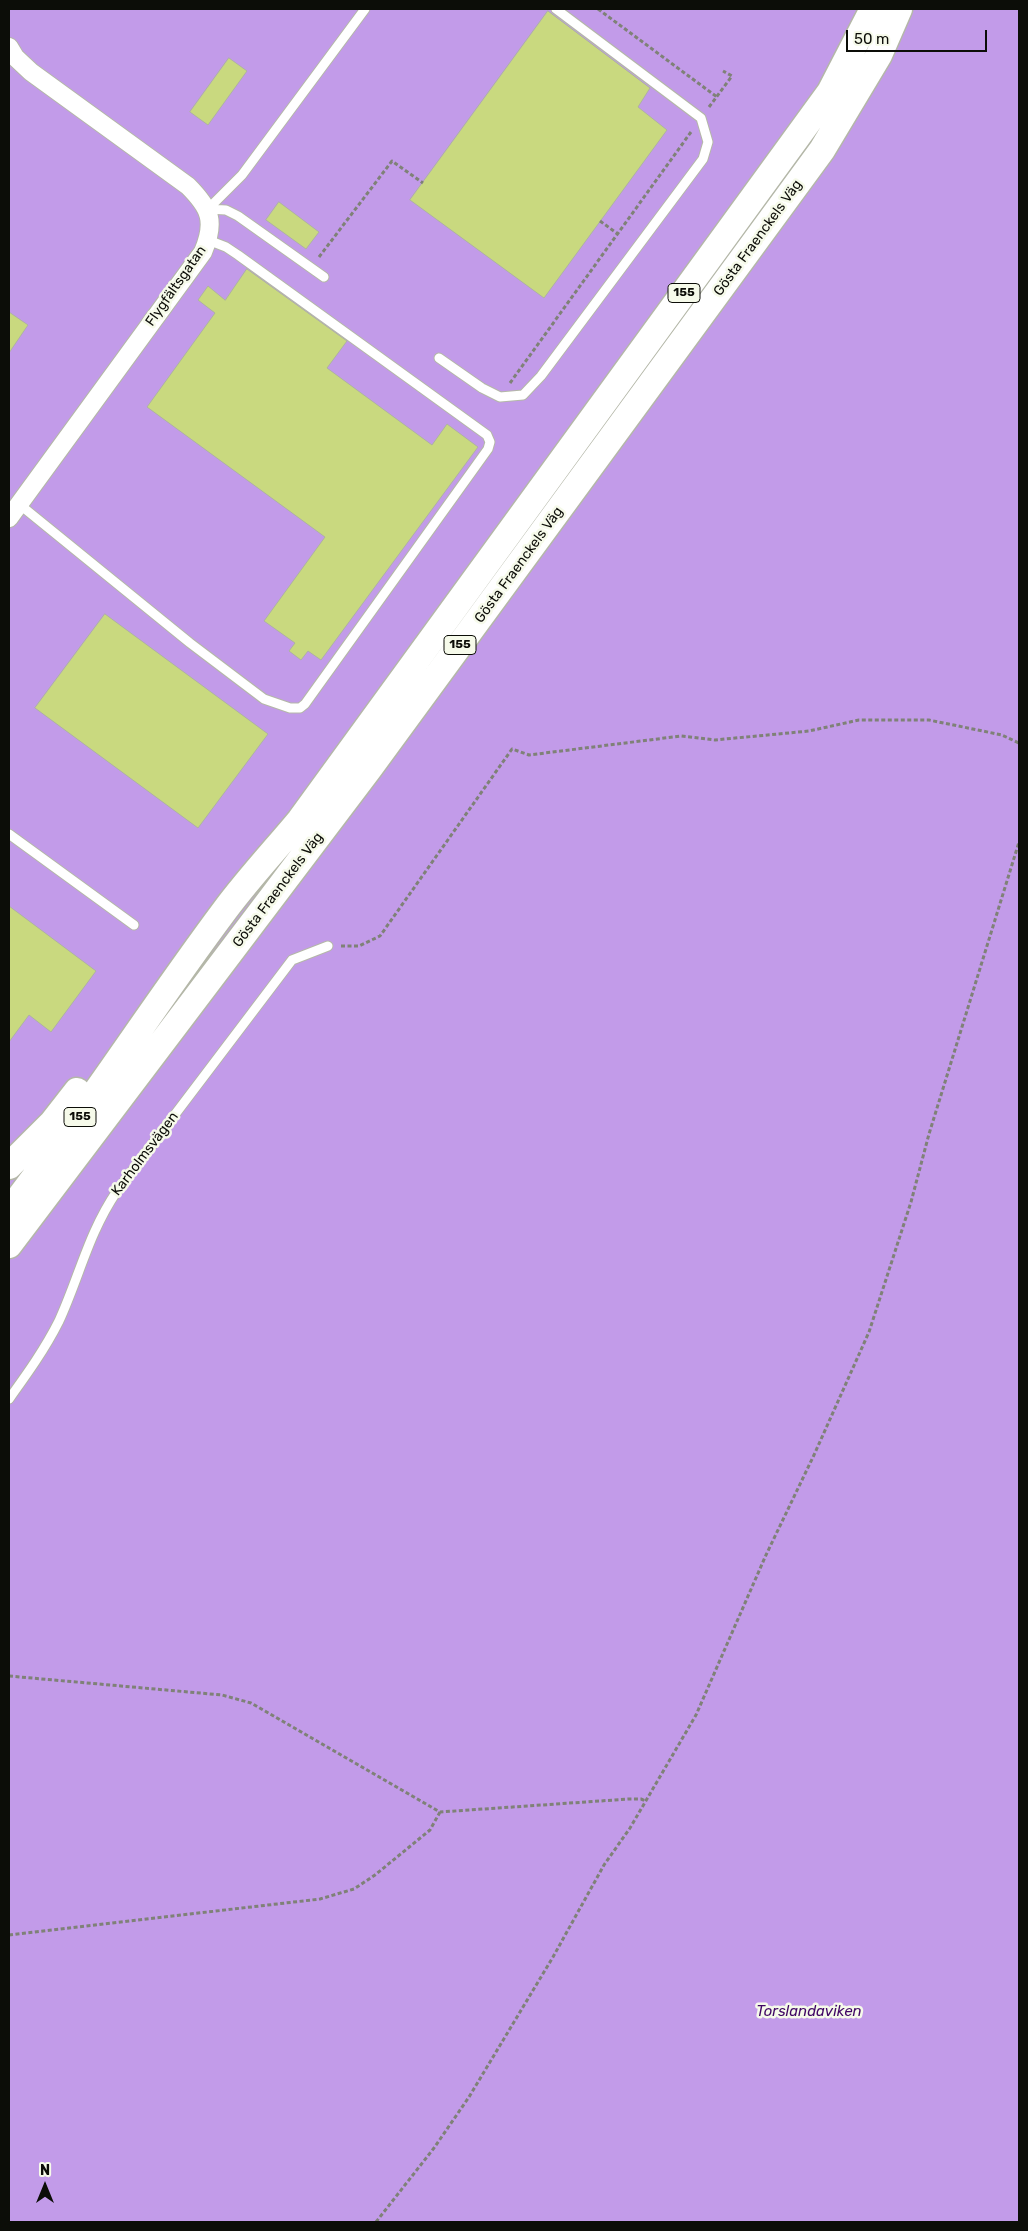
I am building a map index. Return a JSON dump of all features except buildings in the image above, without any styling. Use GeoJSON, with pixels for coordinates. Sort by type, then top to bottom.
{"type":"FeatureCollection","features":[{"type":"Feature","properties":{"kind":"main road","name":"Gösta Fraenckels Väg"},"geometry":{"type":"LineString","coordinates":[[9,1211],[65,1138],[146,1019],[226,908],[300,820],[830,92],[872,9]]}},
{"type":"Feature","properties":{"kind":"main road","name":"Gösta Fraenckels Väg"},"geometry":{"type":"LineString","coordinates":[[9,1245],[369,770],[822,150],[879,55],[899,10]]}},
{"type":"Feature","properties":{"kind":"main road"},"geometry":{"type":"LineString","coordinates":[[9,1166],[52,1123],[91,1071],[114,1046],[146,1019]]}},
{"type":"Feature","properties":{"kind":"street"},"geometry":{"type":"LineString","coordinates":[[9,47],[15,57],[31,72],[188,186],[208,209]]}},
{"type":"Feature","properties":{"kind":"street","name":"Flygfältsgatan"},"geometry":{"type":"LineString","coordinates":[[14,511],[203,252],[208,240],[208,209]]}},
{"type":"Feature","properties":{"kind":"lane"},"geometry":{"type":"LineString","coordinates":[[208,209],[242,175],[365,9]]}},
{"type":"Feature","properties":{"kind":"lane"},"geometry":{"type":"LineString","coordinates":[[439,358],[482,388],[500,397],[522,396],[541,376],[703,159],[708,142],[701,118],[556,9]]}},
{"type":"Feature","properties":{"kind":"lane"},"geometry":{"type":"LineString","coordinates":[[208,209],[226,210],[238,216],[324,277]]}},
{"type":"Feature","properties":{"kind":"lane"},"geometry":{"type":"LineString","coordinates":[[14,511],[264,699],[290,708],[300,708],[305,704],[483,457],[488,450],[490,442],[487,435],[238,255],[226,247],[208,240]]}},
{"type":"Feature","properties":{"kind":"lane"},"geometry":{"type":"LineString","coordinates":[[9,834],[134,925]]}},
{"type":"Feature","properties":{"kind":"lane","name":"Karholmsvägen"},"geometry":{"type":"LineString","coordinates":[[9,1399],[47,1344],[59,1321],[97,1223],[117,1191],[292,960],[328,946]]}},
{"type":"Feature","properties":{"kind":"path"},"geometry":{"type":"LineString","coordinates":[[598,9],[717,97]]}},
{"type":"Feature","properties":{"kind":"path"},"geometry":{"type":"LineString","coordinates":[[500,397],[664,173],[732,76],[723,71]]}},
{"type":"Feature","properties":{"kind":"path"},"geometry":{"type":"LineString","coordinates":[[311,268],[392,160],[423,182]]}},
{"type":"Feature","properties":{"kind":"path"},"geometry":{"type":"LineString","coordinates":[[600,221],[618,234]]}},
{"type":"Feature","properties":{"kind":"path"},"geometry":{"type":"LineString","coordinates":[[328,946],[358,946],[380,936],[512,749],[529,755],[681,736],[716,740],[809,731],[859,720],[929,720],[1002,735],[1019,743]]}},
{"type":"Feature","properties":{"kind":"path"},"geometry":{"type":"LineString","coordinates":[[376,2222],[434,2148],[469,2097],[554,1956],[604,1865],[630,1828],[696,1715],[766,1555],[814,1455],[869,1332],[912,1202],[929,1134],[1019,842]]}},
{"type":"Feature","properties":{"kind":"path"},"geometry":{"type":"LineString","coordinates":[[9,1676],[222,1695],[251,1703],[440,1812],[641,1799],[646,1801]]}},
{"type":"Feature","properties":{"kind":"path"},"geometry":{"type":"LineString","coordinates":[[9,1935],[320,1899],[354,1889],[368,1880],[430,1830],[440,1812]]}},
{"type":"Feature","properties":{"kind":"water","name":"Torslandaviken"},"geometry":{"type":"Polygon","coordinates":[[[9,9],[1019,9],[1019,2222],[9,2222],[9,9]]]}}]}
